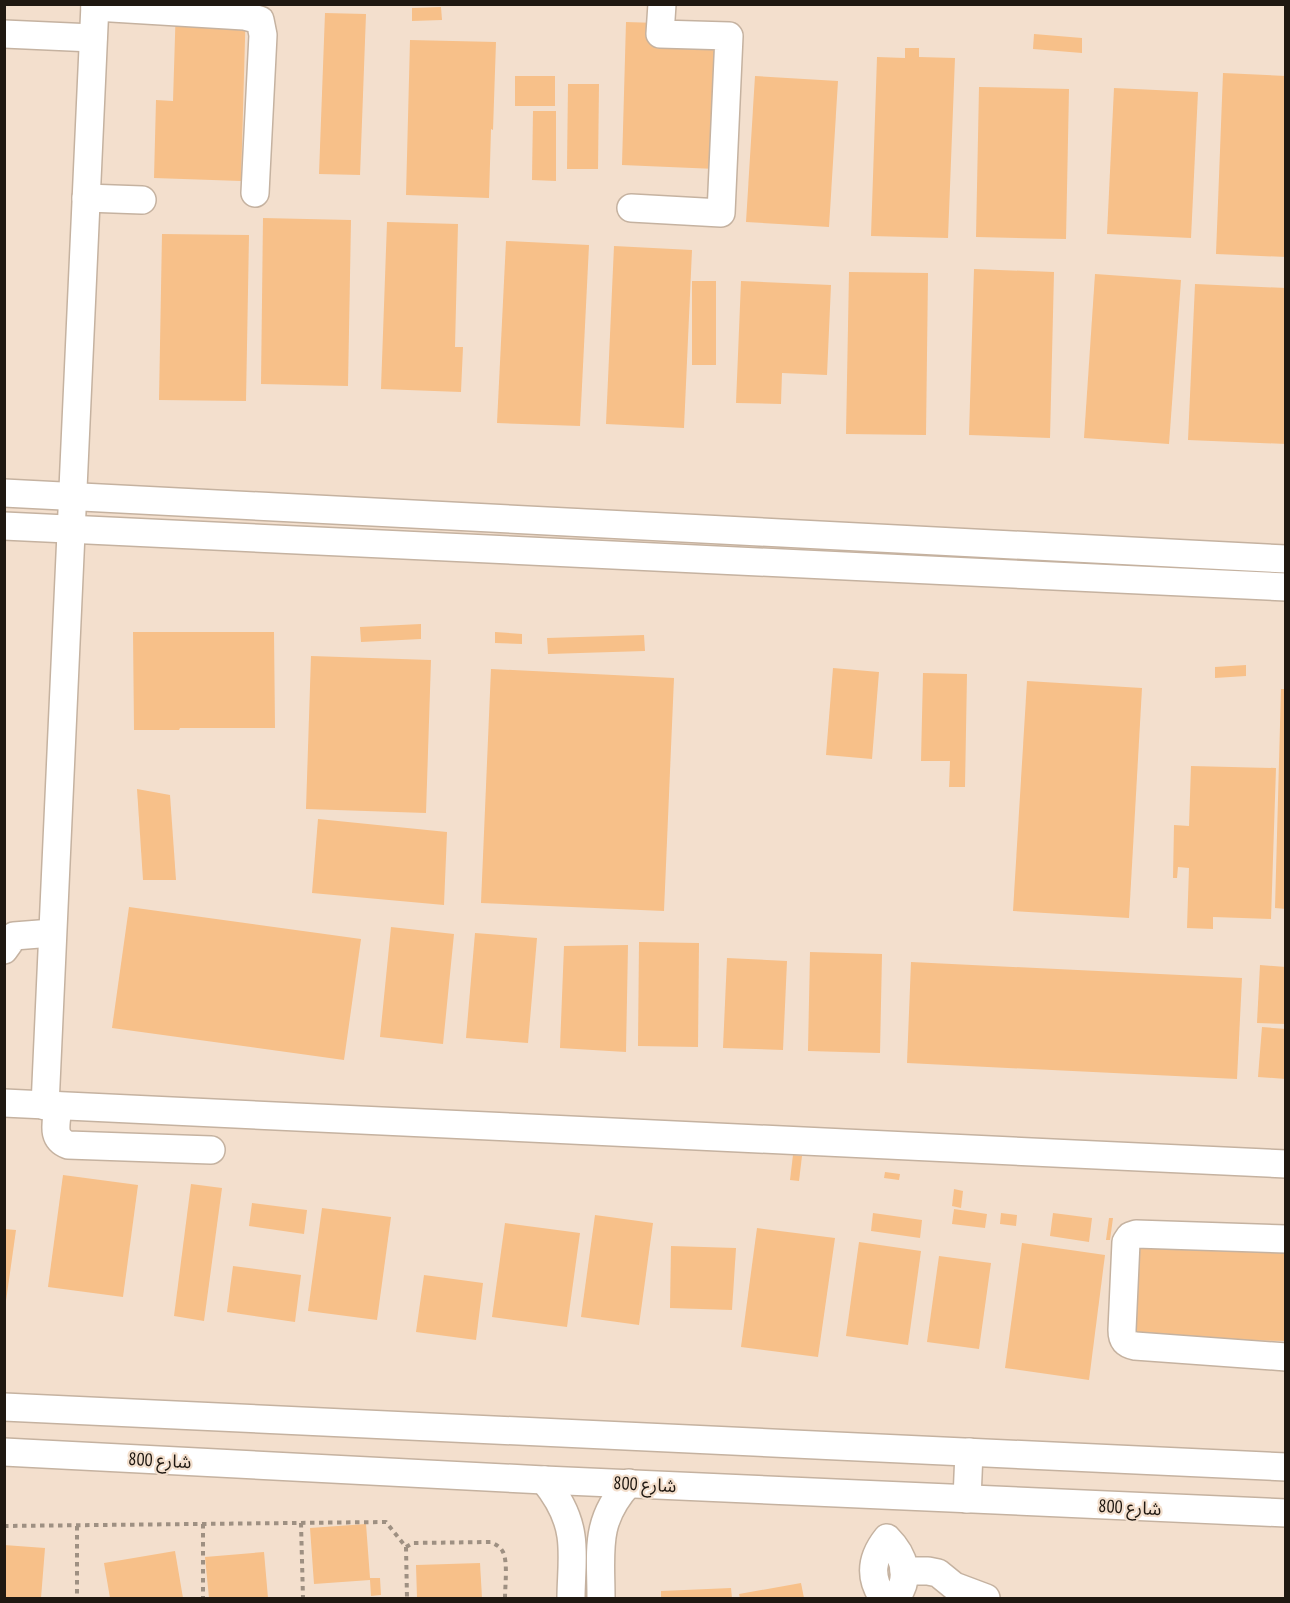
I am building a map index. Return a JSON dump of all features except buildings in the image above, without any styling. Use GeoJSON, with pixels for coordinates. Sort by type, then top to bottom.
{"type":"FeatureCollection","features":[{"type":"Feature","properties":{"kind":"street"},"geometry":{"type":"LineString","coordinates":[[631,208],[721,213],[729,36],[660,34],[662,4]]}},
{"type":"Feature","properties":{"kind":"street"},"geometry":{"type":"LineString","coordinates":[[211,1150],[68,1145],[60,1142],[55,1134],[51,1106],[52,933],[95,6],[244,16],[260,20],[263,35],[255,193]]}},
{"type":"Feature","properties":{"kind":"street"},"geometry":{"type":"LineString","coordinates":[[4,34],[93,38]]}},
{"type":"Feature","properties":{"kind":"street"},"geometry":{"type":"LineString","coordinates":[[86,198],[142,200]]}},
{"type":"Feature","properties":{"kind":"street"},"geometry":{"type":"LineString","coordinates":[[4,493],[1286,559]]}},
{"type":"Feature","properties":{"kind":"street"},"geometry":{"type":"LineString","coordinates":[[4,526],[1286,587]]}},
{"type":"Feature","properties":{"kind":"street"},"geometry":{"type":"LineString","coordinates":[[4,950],[14,936],[52,933]]}},
{"type":"Feature","properties":{"kind":"street"},"geometry":{"type":"LineString","coordinates":[[4,1104],[1286,1164]]}},
{"type":"Feature","properties":{"kind":"street"},"geometry":{"type":"LineString","coordinates":[[154,1148],[156,1111]]}},
{"type":"Feature","properties":{"kind":"street"},"geometry":{"type":"LineString","coordinates":[[1286,1239],[1136,1233],[1130,1236],[1126,1242],[1122,1330],[1122,1338],[1127,1344],[1135,1346],[1286,1357]]}},
{"type":"Feature","properties":{"kind":"street"},"geometry":{"type":"LineString","coordinates":[[4,1407],[1286,1467]]}},
{"type":"Feature","properties":{"kind":"street"},"geometry":{"type":"LineString","coordinates":[[274,1420],[274,1465]]}},
{"type":"Feature","properties":{"kind":"street","name":"شارع 800"},"geometry":{"type":"LineString","coordinates":[[4,1452],[544,1480],[1286,1513]]}},
{"type":"Feature","properties":{"kind":"street"},"geometry":{"type":"LineString","coordinates":[[966,1499],[969,1452]]}},
{"type":"Feature","properties":{"kind":"street"},"geometry":{"type":"LineString","coordinates":[[544,1480],[554,1492],[561,1506],[571,1536],[571,1599]]}},
{"type":"Feature","properties":{"kind":"street"},"geometry":{"type":"LineString","coordinates":[[601,1599],[601,1538],[604,1522],[618,1495],[629,1483]]}},
{"type":"Feature","properties":{"kind":"street"},"geometry":{"type":"LineString","coordinates":[[883,1599],[876,1586],[874,1560],[879,1548],[887,1539],[902,1559],[904,1571],[903,1584],[896,1599]]}},
{"type":"Feature","properties":{"kind":"street"},"geometry":{"type":"LineString","coordinates":[[904,1571],[938,1573],[954,1586],[986,1599]]}},
{"type":"Feature","properties":{"kind":"path"},"geometry":{"type":"LineString","coordinates":[[4,1526],[386,1522],[406,1546],[407,1599]]}},
{"type":"Feature","properties":{"kind":"path"},"geometry":{"type":"LineString","coordinates":[[301,1523],[303,1599]]}},
{"type":"Feature","properties":{"kind":"path"},"geometry":{"type":"LineString","coordinates":[[202,1524],[203,1599]]}},
{"type":"Feature","properties":{"kind":"path"},"geometry":{"type":"LineString","coordinates":[[76,1526],[77,1599]]}},
{"type":"Feature","properties":{"kind":"path"},"geometry":{"type":"LineString","coordinates":[[406,1546],[413,1543],[491,1542],[504,1553],[505,1599]]}}]}
